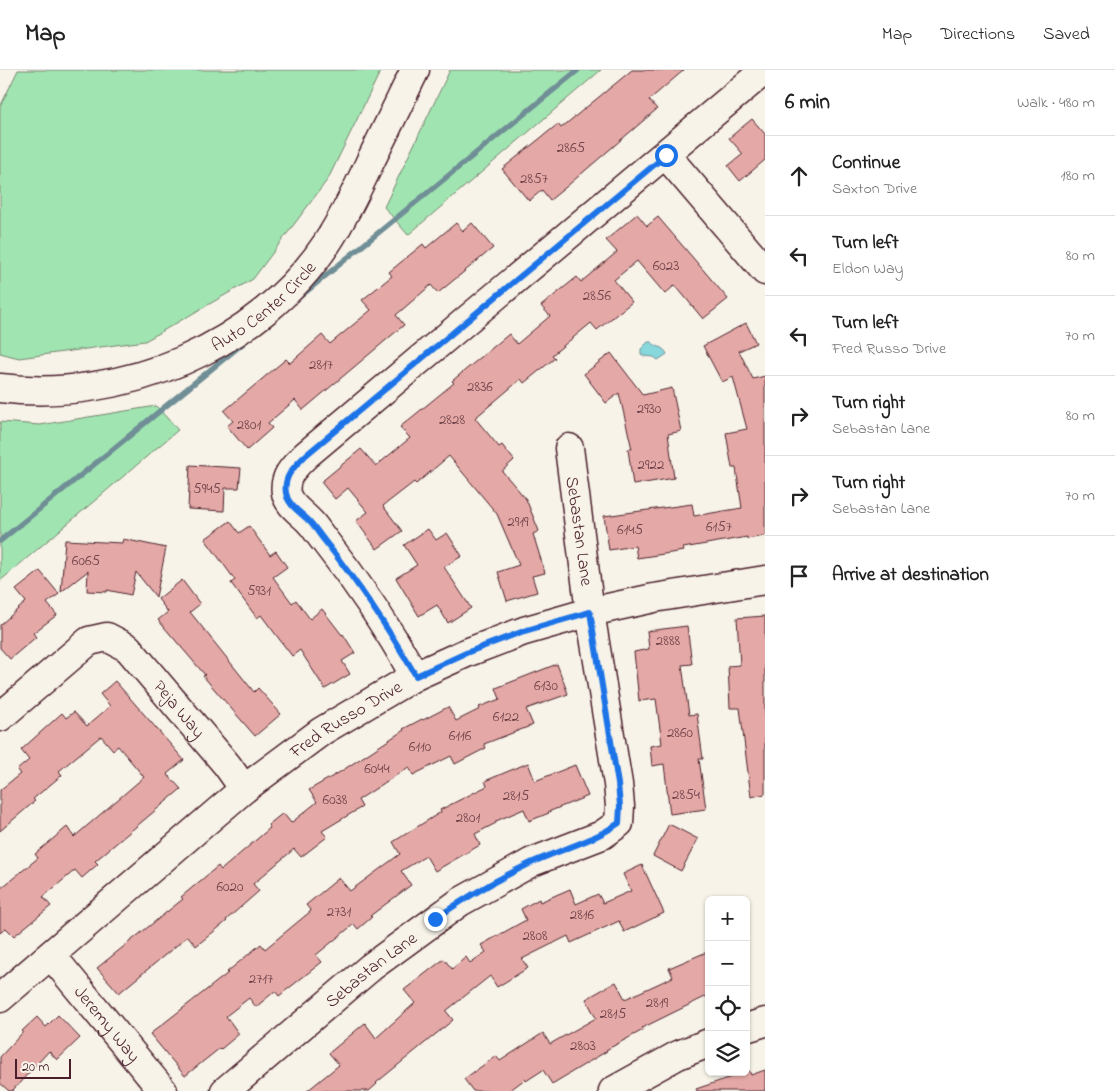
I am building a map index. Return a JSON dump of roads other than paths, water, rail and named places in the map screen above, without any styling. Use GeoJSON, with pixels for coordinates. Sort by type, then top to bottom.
{"type":"FeatureCollection","features":[{"type":"Feature","properties":{"kind":"street","name":"Auto Center Circle"},"geometry":{"type":"LineString","coordinates":[[0,388],[54,390],[95,386],[135,378],[171,366],[206,350],[241,328],[295,282],[326,244],[347,211],[415,70]]}},
{"type":"Feature","properties":{"kind":"street"},"geometry":{"type":"LineString","coordinates":[[416,676],[385,625],[349,572],[310,522],[292,506],[286,495],[285,480],[293,468],[306,455],[666,155],[765,70]]}},
{"type":"Feature","properties":{"kind":"street"},"geometry":{"type":"LineString","coordinates":[[666,155],[765,272]]}},
{"type":"Feature","properties":{"kind":"street","name":"Sebastan Lane"},"geometry":{"type":"LineString","coordinates":[[225,1091],[371,967],[460,902],[532,862],[602,835],[619,823],[618,784],[590,612],[569,448]]}},
{"type":"Feature","properties":{"kind":"street","name":"Fred Russo Drive"},"geometry":{"type":"LineString","coordinates":[[0,998],[244,788],[322,731],[416,676],[466,653],[524,631],[590,612],[654,598],[765,580]]}},
{"type":"Feature","properties":{"kind":"street","name":"Peja Way"},"geometry":{"type":"LineString","coordinates":[[0,717],[89,641],[108,637],[128,648],[148,669],[244,788]]}},
{"type":"Feature","properties":{"kind":"street","name":"Jeremy Way"},"geometry":{"type":"LineString","coordinates":[[51,955],[164,1091]]}},
{"type":"Feature","properties":{"kind":"street"},"geometry":{"type":"LineString","coordinates":[[750,1027],[765,1022]]}},
{"type":"Feature","properties":{"kind":"street"},"geometry":{"type":"LineString","coordinates":[[613,1091],[678,1055],[705,1045]]}},
{"type":"Feature","properties":{"kind":"water"},"geometry":{"type":"Polygon","coordinates":[[[648,342],[662,348],[667,354],[658,360],[654,357],[644,356],[641,354],[641,349],[648,342]]]}},
{"type":"Feature","properties":{"kind":"waterway"},"geometry":{"type":"LineString","coordinates":[[297,299],[578,70]]}},
{"type":"Feature","properties":{"kind":"waterway"},"geometry":{"type":"LineString","coordinates":[[0,541],[247,340]]}}]}
